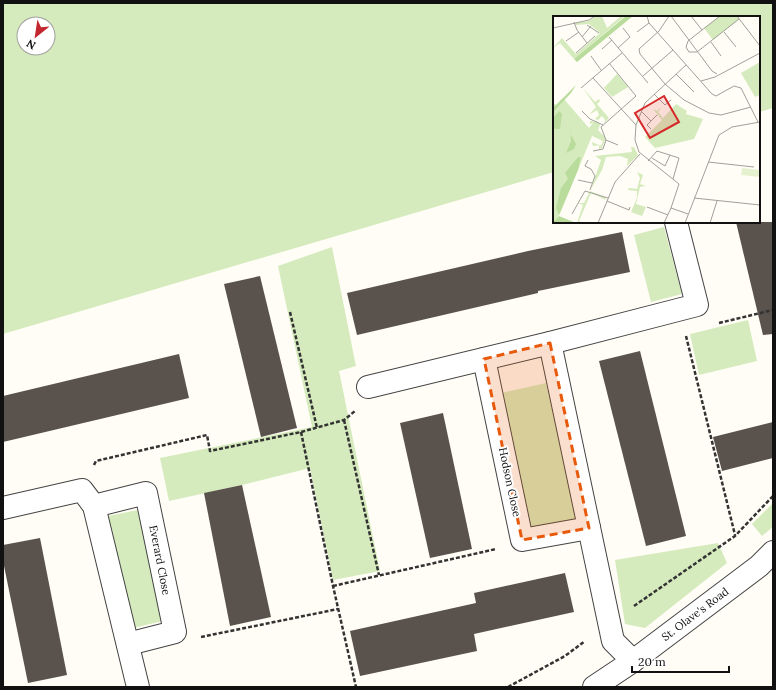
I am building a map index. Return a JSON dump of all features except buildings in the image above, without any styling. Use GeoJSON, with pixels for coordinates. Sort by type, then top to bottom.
{"type":"FeatureCollection","features":[{"type":"Feature","properties":{"kind":"street"},"geometry":{"type":"LineString","coordinates":[[368,387],[550,344],[697,305],[676,223]]}},
{"type":"Feature","properties":{"kind":"street"},"geometry":{"type":"LineString","coordinates":[[550,344],[613,641],[633,661]]}},
{"type":"Feature","properties":{"kind":"street","name":"Hodson Close"},"geometry":{"type":"LineString","coordinates":[[484,359],[522,540]]}},
{"type":"Feature","properties":{"kind":"street","name":"Everard Close"},"geometry":{"type":"LineString","coordinates":[[3,508],[146,493],[175,632]]}},
{"type":"Feature","properties":{"kind":"street"},"geometry":{"type":"LineString","coordinates":[[88,498],[128,644],[138,687]]}},
{"type":"Feature","properties":{"kind":"street"},"geometry":{"type":"LineString","coordinates":[[522,540],[589,528]]}},
{"type":"Feature","properties":{"kind":"street","name":"St. Olave's Road"},"geometry":{"type":"LineString","coordinates":[[594,687],[633,661],[759,566],[773,552]]}},
{"type":"Feature","properties":{"kind":"street"},"geometry":{"type":"LineString","coordinates":[[128,644],[175,632]]}},
{"type":"Feature","properties":{"kind":"path"},"geometry":{"type":"LineString","coordinates":[[680,310],[735,536]]}},
{"type":"Feature","properties":{"kind":"path"},"geometry":{"type":"LineString","coordinates":[[714,324],[773,310]]}},
{"type":"Feature","properties":{"kind":"path"},"geometry":{"type":"LineString","coordinates":[[290,312],[317,428]]}},
{"type":"Feature","properties":{"kind":"path"},"geometry":{"type":"LineString","coordinates":[[88,498],[96,461],[207,435],[210,451],[317,428],[344,420],[364,403],[368,387]]}},
{"type":"Feature","properties":{"kind":"path"},"geometry":{"type":"LineString","coordinates":[[344,420],[379,575]]}},
{"type":"Feature","properties":{"kind":"path"},"geometry":{"type":"LineString","coordinates":[[301,432],[332,586],[356,687]]}},
{"type":"Feature","properties":{"kind":"path"},"geometry":{"type":"LineString","coordinates":[[508,687],[565,656],[735,536],[773,496]]}},
{"type":"Feature","properties":{"kind":"path"},"geometry":{"type":"LineString","coordinates":[[332,586],[511,545],[522,540]]}},
{"type":"Feature","properties":{"kind":"path"},"geometry":{"type":"LineString","coordinates":[[175,632],[184,641],[338,609]]}},
{"type":"Feature","properties":{"kind":"highlighted area"},"geometry":{"type":"Polygon","coordinates":[[[550,343],[589,528],[522,540],[484,359],[550,343]]]}},
{"type":"Feature","properties":{"kind":"green space"},"geometry":{"type":"Polygon","coordinates":[[[3,3],[773,3],[773,108],[760,112],[760,16],[553,16],[553,172],[3,334],[3,3]]]}},
{"type":"Feature","properties":{"kind":"green space"},"geometry":{"type":"Polygon","coordinates":[[[664,227],[682,294],[651,302],[634,235],[664,227]]]}},
{"type":"Feature","properties":{"kind":"green space"},"geometry":{"type":"Polygon","coordinates":[[[332,247],[356,366],[339,371],[380,571],[333,580],[310,468],[169,501],[160,458],[312,427],[278,266],[332,247]]]}},
{"type":"Feature","properties":{"kind":"green space"},"geometry":{"type":"Polygon","coordinates":[[[748,320],[757,361],[699,375],[690,334],[748,320]]]}},
{"type":"Feature","properties":{"kind":"green space"},"geometry":{"type":"Polygon","coordinates":[[[546,383],[577,520],[532,530],[501,393],[546,383]]]}},
{"type":"Feature","properties":{"kind":"green space"},"geometry":{"type":"Polygon","coordinates":[[[773,503],[773,527],[762,536],[752,524],[773,503]]]}},
{"type":"Feature","properties":{"kind":"green space"},"geometry":{"type":"Polygon","coordinates":[[[138,510],[163,621],[133,628],[108,516],[138,510]]]}},
{"type":"Feature","properties":{"kind":"green space"},"geometry":{"type":"Polygon","coordinates":[[[718,543],[727,563],[645,628],[625,624],[615,560],[718,543]]]}}]}
